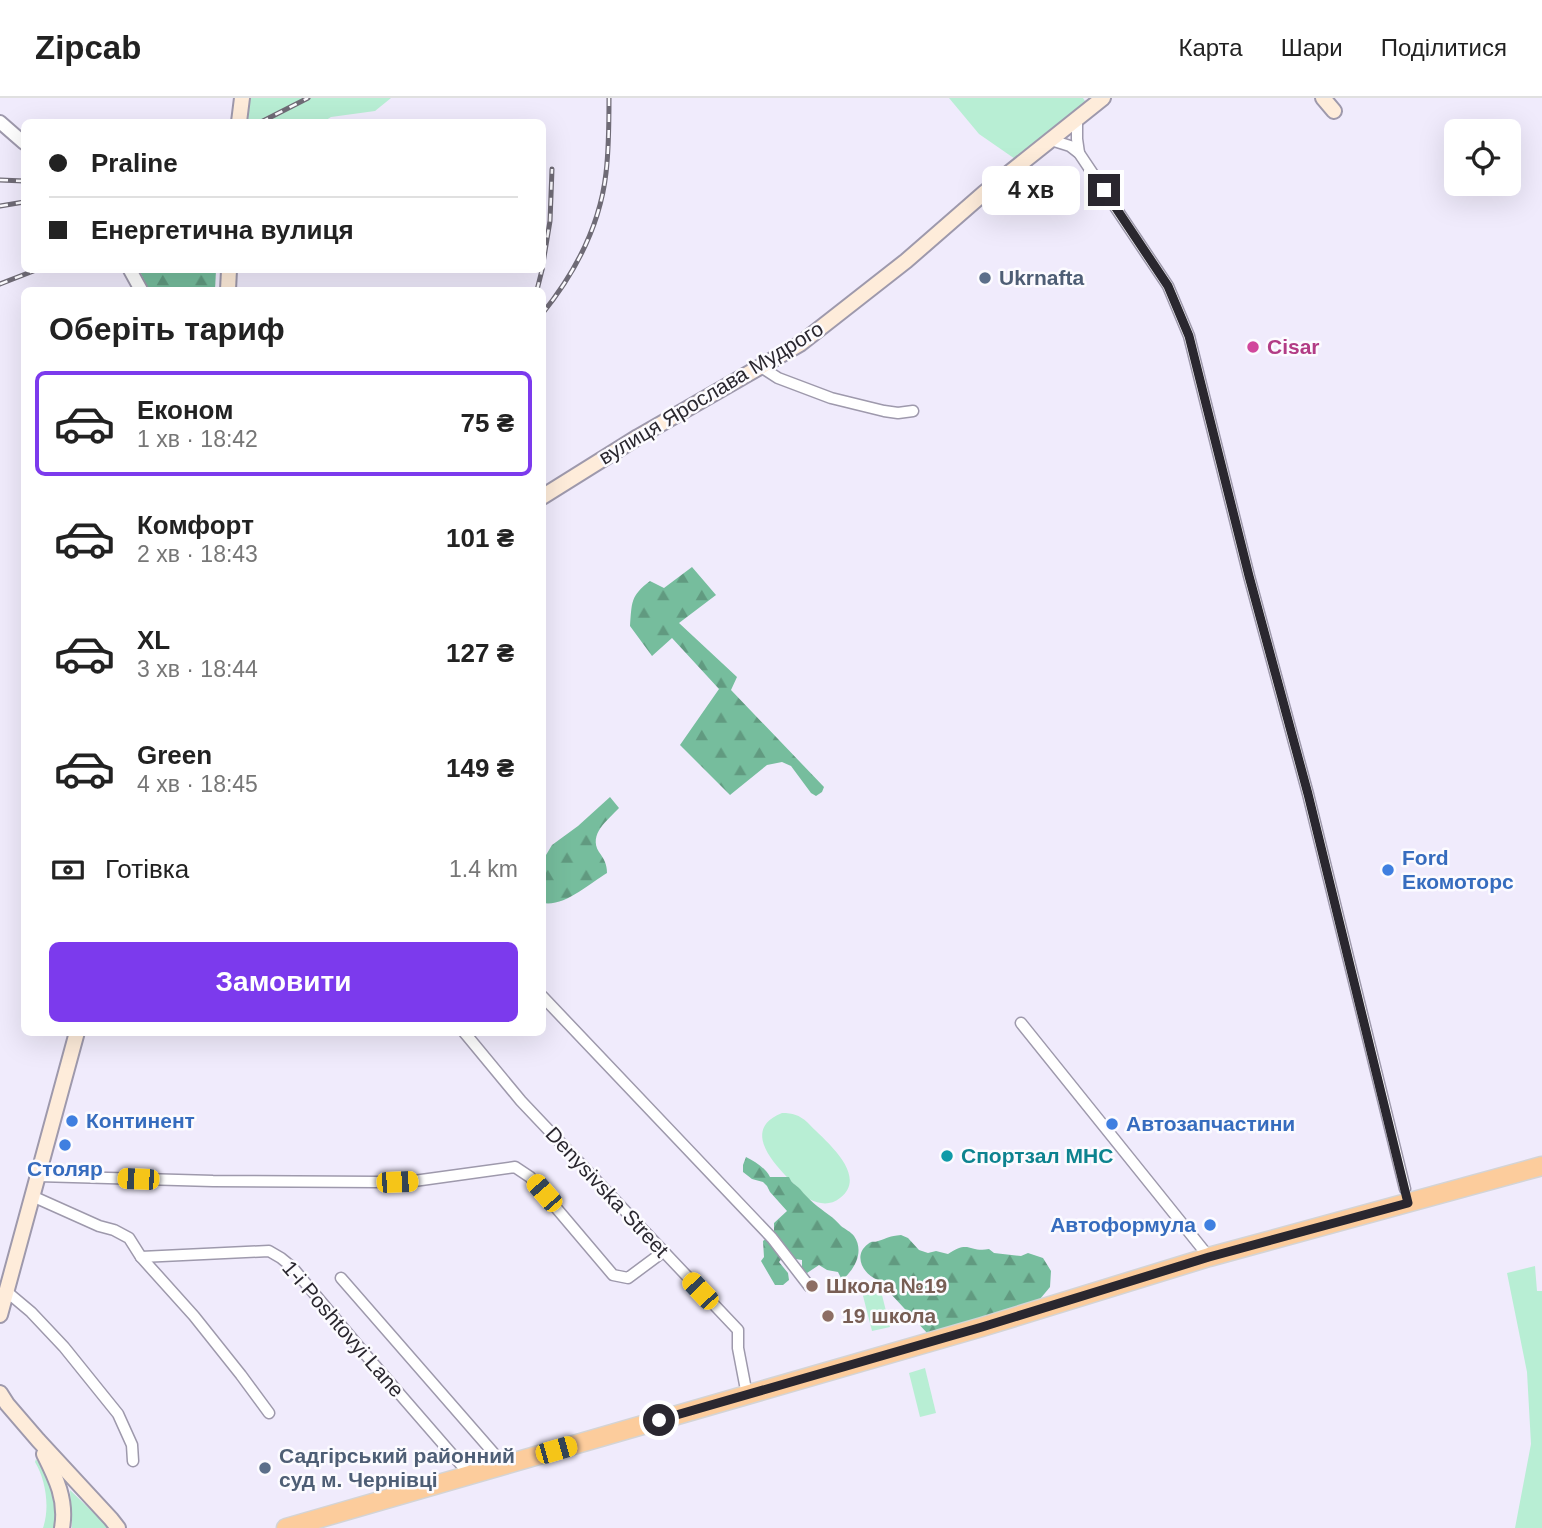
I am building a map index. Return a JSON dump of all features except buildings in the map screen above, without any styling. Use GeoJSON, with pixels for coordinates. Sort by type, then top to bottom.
{"type":"FeatureCollection","features":[{"type":"Feature","properties":{"kind":"highway"},"geometry":{"type":"LineString","coordinates":[[286,1528],[982,1327],[1407,1196],[1542,1166]]}},
{"type":"Feature","properties":{"kind":"main road"},"geometry":{"type":"LineString","coordinates":[[239,119],[242,98]]}},
{"type":"Feature","properties":{"kind":"main road","name":"вулиця Ярослава Мудрого"},"geometry":{"type":"LineString","coordinates":[[546,494],[638,437],[800,344],[1103,98]]}},
{"type":"Feature","properties":{"kind":"main road"},"geometry":{"type":"LineString","coordinates":[[1323,98],[1334,111]]}},
{"type":"Feature","properties":{"kind":"main road"},"geometry":{"type":"LineString","coordinates":[[0,1315],[77,1036]]}},
{"type":"Feature","properties":{"kind":"main road"},"geometry":{"type":"LineString","coordinates":[[0,1393],[38,1440],[115,1523]]}},
{"type":"Feature","properties":{"kind":"main road"},"geometry":{"type":"LineString","coordinates":[[38,1440],[62,1494],[62,1528]]}},
{"type":"Feature","properties":{"kind":"street"},"geometry":{"type":"LineString","coordinates":[[1077,119],[1079,153]]}},
{"type":"Feature","properties":{"kind":"street"},"geometry":{"type":"LineString","coordinates":[[0,122],[21,140]]}},
{"type":"Feature","properties":{"kind":"street"},"geometry":{"type":"LineString","coordinates":[[1051,139],[1070,146],[1079,153],[1168,286],[1189,336],[1249,576],[1308,794],[1407,1196]]}},
{"type":"Feature","properties":{"kind":"street"},"geometry":{"type":"LineString","coordinates":[[761,367],[778,378],[831,398],[884,411],[913,411]]}},
{"type":"Feature","properties":{"kind":"street"},"geometry":{"type":"LineString","coordinates":[[546,1000],[772,1238],[809,1286]]}},
{"type":"Feature","properties":{"kind":"street"},"geometry":{"type":"LineString","coordinates":[[1021,1023],[1209,1257]]}},
{"type":"Feature","properties":{"kind":"street","name":"Denysivska Street"},"geometry":{"type":"LineString","coordinates":[[467,1036],[521,1101],[738,1331],[738,1348],[747,1395]]}},
{"type":"Feature","properties":{"kind":"street"},"geometry":{"type":"LineString","coordinates":[[38,1176],[379,1182],[414,1181],[515,1167],[530,1177],[613,1275],[628,1278],[663,1252]]}},
{"type":"Feature","properties":{"kind":"street"},"geometry":{"type":"LineString","coordinates":[[32,1196],[130,1238],[141,1256],[194,1316],[269,1413]]}},
{"type":"Feature","properties":{"kind":"street","name":"1-i Poshtovyi Lane"},"geometry":{"type":"LineString","coordinates":[[141,1256],[269,1251],[281,1258],[292,1267],[470,1475]]}},
{"type":"Feature","properties":{"kind":"street"},"geometry":{"type":"LineString","coordinates":[[341,1278],[505,1465]]}},
{"type":"Feature","properties":{"kind":"street"},"geometry":{"type":"LineString","coordinates":[[6,1291],[31,1312],[64,1347],[118,1414],[132,1445],[133,1461]]}},
{"type":"Feature","properties":{"kind":"green space"},"geometry":{"type":"Polygon","coordinates":[[[249,98],[391,98],[375,111],[328,119],[247,119],[249,98]]]}},
{"type":"Feature","properties":{"kind":"green space"},"geometry":{"type":"Polygon","coordinates":[[[949,98],[1083,98],[1089,107],[1018,161],[979,134],[949,98]]]}},
{"type":"Feature","properties":{"kind":"green space"},"geometry":{"type":"Polygon","coordinates":[[[140,273],[216,273],[215,287],[148,287],[140,273]]]}},
{"type":"Feature","properties":{"kind":"green space"},"geometry":{"type":"Polygon","coordinates":[[[692,567],[716,595],[679,623],[737,677],[731,690],[824,787],[816,796],[791,766],[782,762],[767,765],[730,795],[680,745],[719,689],[672,638],[652,656],[630,626],[631,611],[633,600],[643,586],[650,581],[664,588],[692,567]]]}},
{"type":"Feature","properties":{"kind":"green space"},"geometry":{"type":"Polygon","coordinates":[[[610,797],[619,808],[601,828],[596,839],[607,873],[568,898],[546,903],[546,855],[552,845],[610,797]]]}},
{"type":"Feature","properties":{"kind":"green space"},"geometry":{"type":"Polygon","coordinates":[[[782,1113],[796,1115],[804,1120],[841,1158],[850,1179],[848,1189],[836,1201],[824,1203],[809,1199],[770,1156],[762,1132],[768,1122],[782,1113]]]}},
{"type":"Feature","properties":{"kind":"green space"},"geometry":{"type":"Polygon","coordinates":[[[746,1157],[763,1168],[770,1177],[789,1177],[810,1200],[854,1236],[858,1248],[857,1260],[842,1280],[838,1272],[819,1265],[807,1273],[802,1270],[802,1260],[783,1257],[779,1262],[788,1273],[789,1280],[783,1285],[775,1285],[761,1261],[764,1257],[763,1241],[774,1232],[774,1223],[787,1211],[763,1182],[752,1179],[743,1172],[746,1157]]]}},
{"type":"Feature","properties":{"kind":"green space"},"geometry":{"type":"Polygon","coordinates":[[[901,1235],[908,1238],[919,1250],[928,1253],[936,1251],[948,1254],[965,1247],[1021,1256],[1028,1253],[1043,1258],[1051,1271],[1050,1287],[1040,1299],[928,1334],[878,1280],[864,1270],[860,1259],[863,1249],[871,1242],[901,1235]]]}},
{"type":"Feature","properties":{"kind":"green space"},"geometry":{"type":"Polygon","coordinates":[[[1535,1266],[1537,1291],[1542,1291],[1542,1528],[1515,1528],[1531,1444],[1527,1372],[1507,1273],[1535,1266]]]}},
{"type":"Feature","properties":{"kind":"green space"},"geometry":{"type":"Polygon","coordinates":[[[880,1287],[890,1327],[872,1331],[862,1292],[880,1287]]]}},
{"type":"Feature","properties":{"kind":"green space"},"geometry":{"type":"Polygon","coordinates":[[[925,1368],[936,1413],[920,1417],[909,1373],[925,1368]]]}},
{"type":"Feature","properties":{"kind":"green space"},"geometry":{"type":"Polygon","coordinates":[[[36,1459],[53,1492],[56,1528],[43,1528],[46,1494],[36,1459]]]}},
{"type":"Feature","properties":{"kind":"green space"},"geometry":{"type":"Polygon","coordinates":[[[70,1490],[106,1525],[108,1528],[72,1528],[70,1490]]]}},
{"type":"Feature","properties":{"kind":"railway"},"geometry":{"type":"LineString","coordinates":[[267,119],[308,98]]}},
{"type":"Feature","properties":{"kind":"railway"},"geometry":{"type":"LineString","coordinates":[[546,308],[575,265],[598,212],[607,164],[609,98]]}},
{"type":"Feature","properties":{"kind":"railway"},"geometry":{"type":"LineString","coordinates":[[546,245],[552,169]]}},
{"type":"Feature","properties":{"kind":"railway"},"geometry":{"type":"LineString","coordinates":[[0,180],[21,181]]}},
{"type":"Feature","properties":{"kind":"railway"},"geometry":{"type":"LineString","coordinates":[[0,206],[21,202]]}},
{"type":"Feature","properties":{"kind":"railway"},"geometry":{"type":"LineString","coordinates":[[0,284],[28,273]]}},
{"type":"Feature","properties":{"kind":"railway"},"geometry":{"type":"LineString","coordinates":[[538,287],[541,273]]}},
{"type":"Feature","properties":{"kind":"place","name":"Ukrnafta"},"geometry":{"type":"Point","coordinates":[985,278]}},
{"type":"Feature","properties":{"kind":"place","name":"Cisar"},"geometry":{"type":"Point","coordinates":[1253,347]}},
{"type":"Feature","properties":{"kind":"place","name":"Ford Екомоторс"},"geometry":{"type":"Point","coordinates":[1388,870]}},
{"type":"Feature","properties":{"kind":"place","name":"Континент"},"geometry":{"type":"Point","coordinates":[72,1121]}},
{"type":"Feature","properties":{"kind":"place","name":"Автозапчастини"},"geometry":{"type":"Point","coordinates":[1112,1124]}},
{"type":"Feature","properties":{"kind":"place","name":"Столяр"},"geometry":{"type":"Point","coordinates":[65,1145]}},
{"type":"Feature","properties":{"kind":"place","name":"Спортзал МНС"},"geometry":{"type":"Point","coordinates":[947,1156]}},
{"type":"Feature","properties":{"kind":"place","name":"Автоформула"},"geometry":{"type":"Point","coordinates":[1210,1225]}},
{"type":"Feature","properties":{"kind":"place","name":"Школа №19"},"geometry":{"type":"Point","coordinates":[812,1286]}},
{"type":"Feature","properties":{"kind":"place","name":"19 школа"},"geometry":{"type":"Point","coordinates":[828,1316]}},
{"type":"Feature","properties":{"kind":"place","name":"Садгірський районний суд м. Чернівці"},"geometry":{"type":"Point","coordinates":[265,1468]}},
{"type":"Feature","properties":{"kind":"route"},"geometry":{"type":"LineString","coordinates":[[659,1420],[982,1327],[1209,1257],[1408,1203],[1308,794],[1249,576],[1189,336],[1168,286],[1104,190]]}}]}
